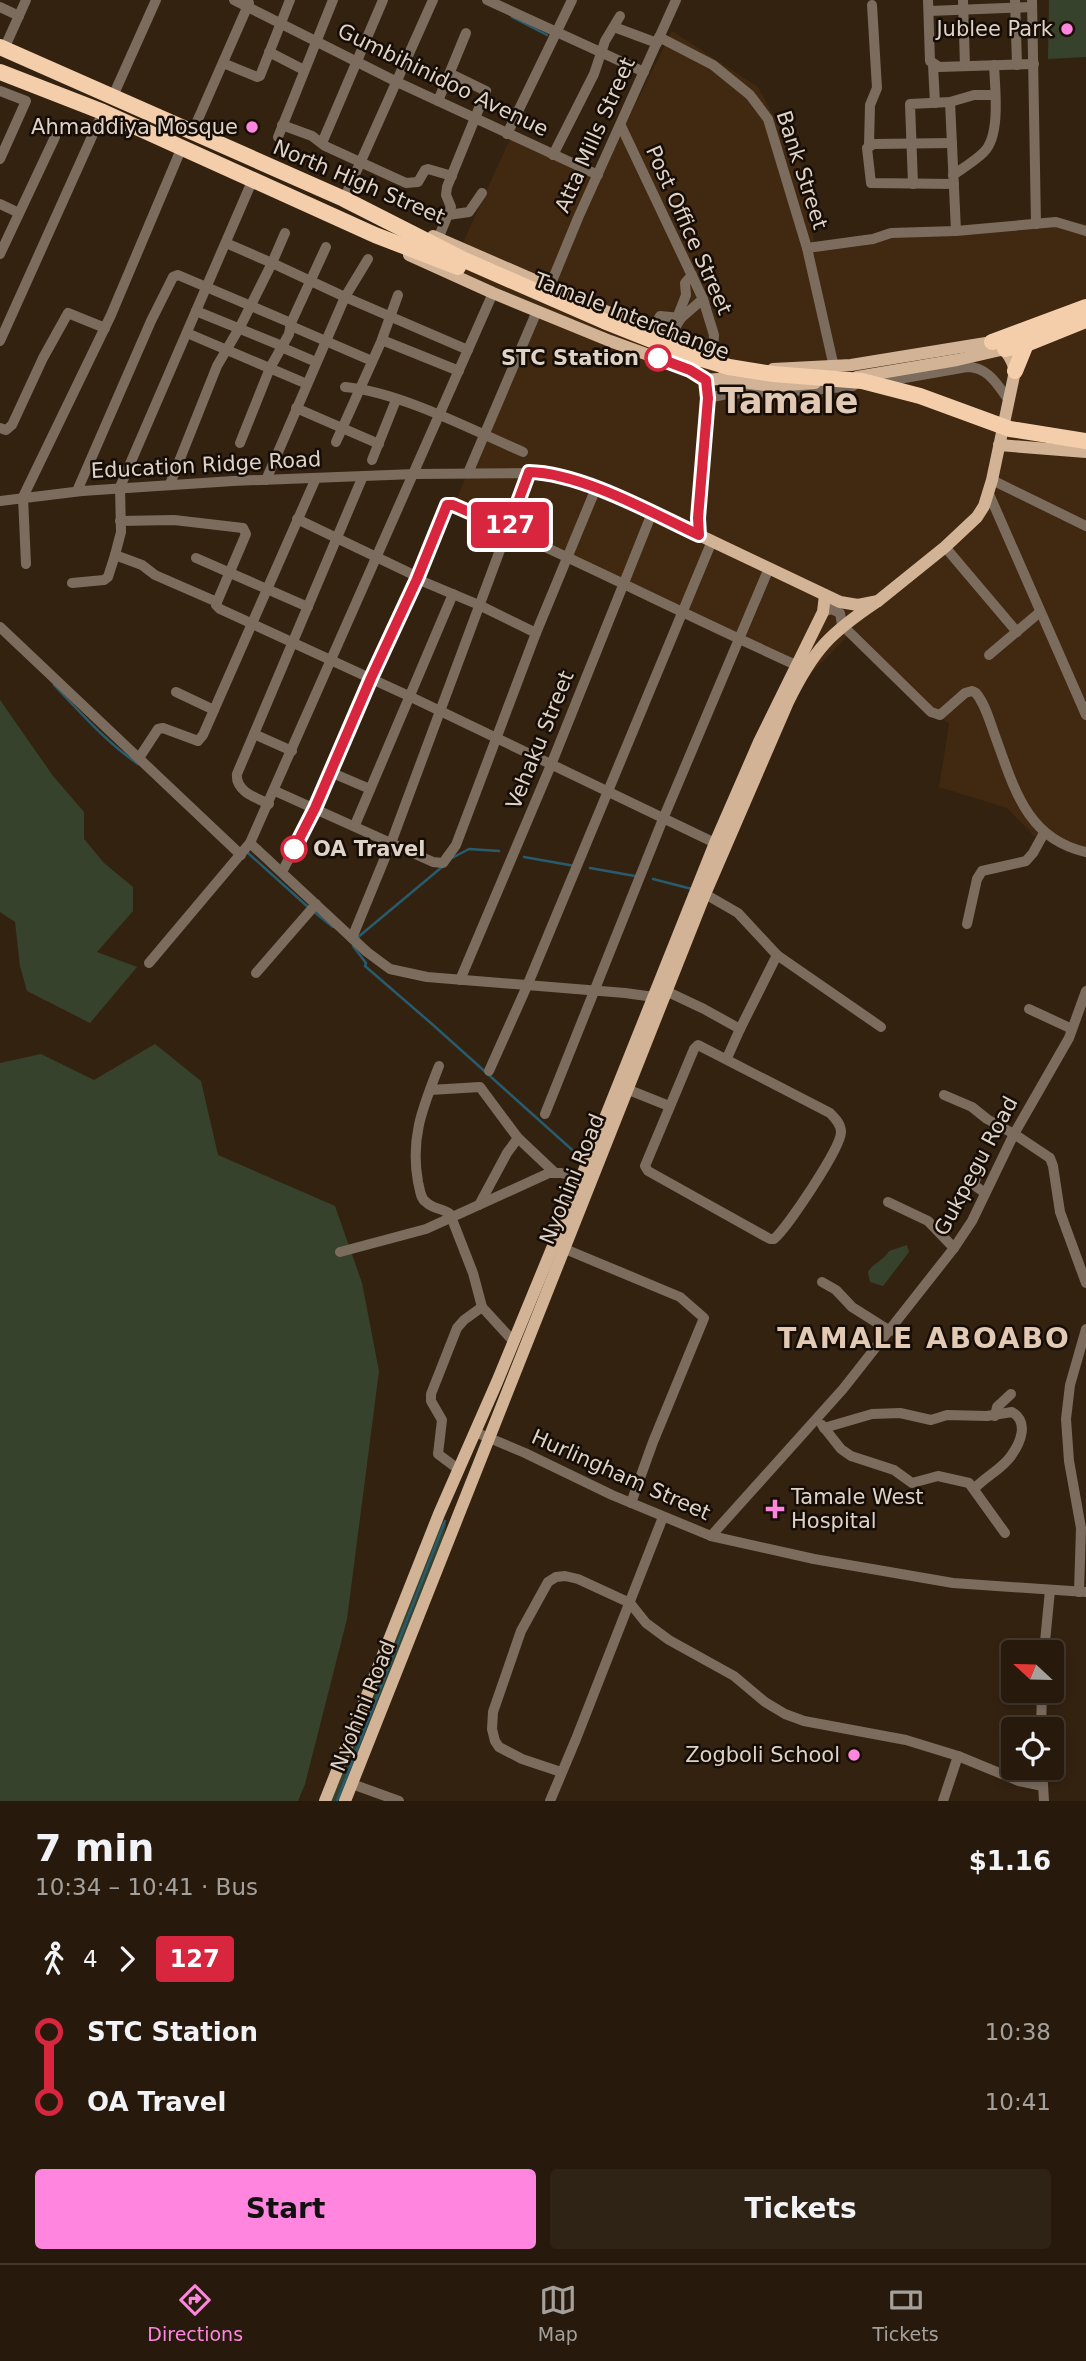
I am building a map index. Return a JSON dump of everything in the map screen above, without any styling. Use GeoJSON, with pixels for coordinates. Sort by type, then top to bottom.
{"type":"FeatureCollection","features":[{"type":"Feature","properties":{"kind":"highway","name":"North High Street"},"geometry":{"type":"LineString","coordinates":[[2,48],[385,218]]}},
{"type":"Feature","properties":{"kind":"highway","name":"North High Street"},"geometry":{"type":"LineString","coordinates":[[0,72],[103,112],[375,235]]}},
{"type":"Feature","properties":{"kind":"highway","name":"Tamale Interchange"},"geometry":{"type":"LineString","coordinates":[[385,218],[462,259],[689,365],[766,384],[826,386],[880,394],[1028,443],[1086,451]]}},
{"type":"Feature","properties":{"kind":"highway","name":"Tamale Interchange"},"geometry":{"type":"LineString","coordinates":[[375,235],[603,326],[729,367],[773,374],[862,381],[920,396],[1010,429],[1086,439]]}},
{"type":"Feature","properties":{"kind":"highway"},"geometry":{"type":"LineString","coordinates":[[999,345],[1086,307]]}},
{"type":"Feature","properties":{"kind":"highway"},"geometry":{"type":"LineString","coordinates":[[999,345],[1026,344],[1086,320]]}},
{"type":"Feature","properties":{"kind":"highway"},"geometry":{"type":"LineString","coordinates":[[1015,371],[1026,344]]}},
{"type":"Feature","properties":{"kind":"main road","name":"North High Street"},"geometry":{"type":"LineString","coordinates":[[385,218],[708,353],[723,362]]}},
{"type":"Feature","properties":{"kind":"main road","name":"North High Street"},"geometry":{"type":"LineString","coordinates":[[375,235],[439,270],[707,377],[773,386],[822,382],[877,375],[999,345]]}},
{"type":"Feature","properties":{"kind":"main road"},"geometry":{"type":"LineString","coordinates":[[707,377],[723,371],[723,362],[761,370],[834,367],[999,345],[1015,371],[989,494]]}},
{"type":"Feature","properties":{"kind":"main road"},"geometry":{"type":"LineString","coordinates":[[708,353],[695,364],[707,377],[708,398],[698,518],[699,535],[849,604],[878,601]]}},
{"type":"Feature","properties":{"kind":"main road"},"geometry":{"type":"LineString","coordinates":[[1003,423],[1086,439]]}},
{"type":"Feature","properties":{"kind":"main road"},"geometry":{"type":"LineString","coordinates":[[999,444],[1086,451]]}},
{"type":"Feature","properties":{"kind":"main road","name":"Nyohini Road"},"geometry":{"type":"LineString","coordinates":[[345,1801],[705,894],[795,687],[818,650],[842,625],[878,601],[945,547],[977,517],[989,494]]}},
{"type":"Feature","properties":{"kind":"main road","name":"Nyohini Road"},"geometry":{"type":"LineString","coordinates":[[325,1801],[439,1514],[581,1178],[715,843],[754,754],[824,612],[825,594]]}},
{"type":"Feature","properties":{"kind":"main road"},"geometry":{"type":"LineString","coordinates":[[439,1514],[451,1511],[457,1522]]}},
{"type":"Feature","properties":{"kind":"street"},"geometry":{"type":"LineString","coordinates":[[2,48],[26,0]]}},
{"type":"Feature","properties":{"kind":"street"},"geometry":{"type":"LineString","coordinates":[[113,96],[156,0]]}},
{"type":"Feature","properties":{"kind":"street","name":"Gumbihinidoo Avenue"},"geometry":{"type":"LineString","coordinates":[[234,0],[248,3],[279,23],[397,82],[598,175]]}},
{"type":"Feature","properties":{"kind":"street"},"geometry":{"type":"LineString","coordinates":[[223,63],[259,78],[290,0]]}},
{"type":"Feature","properties":{"kind":"street"},"geometry":{"type":"LineString","coordinates":[[278,137],[333,0]]}},
{"type":"Feature","properties":{"kind":"street"},"geometry":{"type":"LineString","coordinates":[[322,143],[383,0]]}},
{"type":"Feature","properties":{"kind":"street"},"geometry":{"type":"LineString","coordinates":[[344,199],[433,0]]}},
{"type":"Feature","properties":{"kind":"street"},"geometry":{"type":"LineString","coordinates":[[487,0],[644,72]]}},
{"type":"Feature","properties":{"kind":"street"},"geometry":{"type":"LineString","coordinates":[[507,134],[572,0]]}},
{"type":"Feature","properties":{"kind":"street","name":"Atta Mills Street"},"geometry":{"type":"LineString","coordinates":[[550,286],[676,0]]}},
{"type":"Feature","properties":{"kind":"street"},"geometry":{"type":"LineString","coordinates":[[192,133],[248,3]]}},
{"type":"Feature","properties":{"kind":"street"},"geometry":{"type":"LineString","coordinates":[[1015,4],[1017,65]]}},
{"type":"Feature","properties":{"kind":"street"},"geometry":{"type":"LineString","coordinates":[[935,103],[928,6],[1032,4],[1036,224]]}},
{"type":"Feature","properties":{"kind":"street"},"geometry":{"type":"LineString","coordinates":[[872,5],[877,88],[870,105],[867,148],[871,183],[913,184],[954,180],[986,150],[995,121],[995,65]]}},
{"type":"Feature","properties":{"kind":"street"},"geometry":{"type":"LineString","coordinates":[[963,5],[965,66]]}},
{"type":"Feature","properties":{"kind":"street"},"geometry":{"type":"LineString","coordinates":[[0,7],[19,16]]}},
{"type":"Feature","properties":{"kind":"street"},"geometry":{"type":"LineString","coordinates":[[554,155],[620,16]]}},
{"type":"Feature","properties":{"kind":"street","name":"Bank Street"},"geometry":{"type":"LineString","coordinates":[[614,27],[658,40],[713,65],[750,95],[763,110],[773,130],[807,248],[834,367]]}},
{"type":"Feature","properties":{"kind":"street"},"geometry":{"type":"LineString","coordinates":[[438,101],[466,33]]}},
{"type":"Feature","properties":{"kind":"street"},"geometry":{"type":"LineString","coordinates":[[269,52],[303,70]]}},
{"type":"Feature","properties":{"kind":"street"},"geometry":{"type":"LineString","coordinates":[[933,65],[1034,64]]}},
{"type":"Feature","properties":{"kind":"street"},"geometry":{"type":"LineString","coordinates":[[438,239],[451,207],[446,195],[486,92],[451,74]]}},
{"type":"Feature","properties":{"kind":"street"},"geometry":{"type":"LineString","coordinates":[[0,159],[5,135],[33,85]]}},
{"type":"Feature","properties":{"kind":"street"},"geometry":{"type":"LineString","coordinates":[[0,91],[26,101]]}},
{"type":"Feature","properties":{"kind":"street"},"geometry":{"type":"LineString","coordinates":[[913,184],[911,104],[950,102],[974,95],[995,95]]}},
{"type":"Feature","properties":{"kind":"street"},"geometry":{"type":"LineString","coordinates":[[950,102],[956,231]]}},
{"type":"Feature","properties":{"kind":"street"},"geometry":{"type":"LineString","coordinates":[[0,341],[4,322],[103,112]]}},
{"type":"Feature","properties":{"kind":"street"},"geometry":{"type":"LineString","coordinates":[[282,125],[312,136],[405,183],[418,182],[428,169],[453,176]]}},
{"type":"Feature","properties":{"kind":"street","name":"Post Office Street"},"geometry":{"type":"LineString","coordinates":[[621,126],[703,299],[714,335],[708,353]]}},
{"type":"Feature","properties":{"kind":"street"},"geometry":{"type":"LineString","coordinates":[[0,254],[3,242],[55,137]]}},
{"type":"Feature","properties":{"kind":"street"},"geometry":{"type":"LineString","coordinates":[[869,145],[952,143]]}},
{"type":"Feature","properties":{"kind":"street"},"geometry":{"type":"LineString","coordinates":[[26,565],[23,497],[105,328],[182,147]]}},
{"type":"Feature","properties":{"kind":"street"},"geometry":{"type":"LineString","coordinates":[[72,583],[104,580],[108,577],[121,532],[120,487],[253,179]]}},
{"type":"Feature","properties":{"kind":"street"},"geometry":{"type":"LineString","coordinates":[[447,215],[469,212],[482,193]]}},
{"type":"Feature","properties":{"kind":"street"},"geometry":{"type":"LineString","coordinates":[[0,204],[19,213]]}},
{"type":"Feature","properties":{"kind":"street"},"geometry":{"type":"LineString","coordinates":[[807,248],[873,239],[891,233],[956,231],[1056,222],[1086,231]]}},
{"type":"Feature","properties":{"kind":"street"},"geometry":{"type":"LineString","coordinates":[[170,484],[218,366],[239,329],[285,233]]}},
{"type":"Feature","properties":{"kind":"street"},"geometry":{"type":"LineString","coordinates":[[226,243],[468,350]]}},
{"type":"Feature","properties":{"kind":"street"},"geometry":{"type":"LineString","coordinates":[[240,443],[270,368],[326,247]]}},
{"type":"Feature","properties":{"kind":"street"},"geometry":{"type":"LineString","coordinates":[[265,480],[345,297],[368,259]]}},
{"type":"Feature","properties":{"kind":"street"},"geometry":{"type":"LineString","coordinates":[[77,491],[128,372],[173,277],[178,275],[250,305],[372,361]]}},
{"type":"Feature","properties":{"kind":"street"},"geometry":{"type":"LineString","coordinates":[[669,338],[686,295],[685,283],[692,275]]}},
{"type":"Feature","properties":{"kind":"street"},"geometry":{"type":"LineString","coordinates":[[149,963],[250,843],[493,293]]}},
{"type":"Feature","properties":{"kind":"street"},"geometry":{"type":"LineString","coordinates":[[336,442],[382,340],[398,295]]}},
{"type":"Feature","properties":{"kind":"street"},"geometry":{"type":"LineString","coordinates":[[652,331],[660,316],[679,318],[703,299]]}},
{"type":"Feature","properties":{"kind":"street"},"geometry":{"type":"LineString","coordinates":[[196,311],[316,362]]}},
{"type":"Feature","properties":{"kind":"street"},"geometry":{"type":"LineString","coordinates":[[468,473],[537,311]]}},
{"type":"Feature","properties":{"kind":"street"},"geometry":{"type":"LineString","coordinates":[[0,428],[9,429],[12,425],[43,358],[68,313],[105,328]]}},
{"type":"Feature","properties":{"kind":"street"},"geometry":{"type":"LineString","coordinates":[[187,333],[307,384]]}},
{"type":"Feature","properties":{"kind":"street"},"geometry":{"type":"LineString","coordinates":[[382,340],[459,371]]}},
{"type":"Feature","properties":{"kind":"street"},"geometry":{"type":"LineString","coordinates":[[708,398],[733,393],[850,386],[972,366],[982,369],[992,377],[1009,399]]}},
{"type":"Feature","properties":{"kind":"street"},"geometry":{"type":"LineString","coordinates":[[345,387],[360,388],[440,416],[523,452]]}},
{"type":"Feature","properties":{"kind":"street"},"geometry":{"type":"LineString","coordinates":[[372,460],[396,400]]}},
{"type":"Feature","properties":{"kind":"street"},"geometry":{"type":"LineString","coordinates":[[296,408],[379,444]]}},
{"type":"Feature","properties":{"kind":"street"},"geometry":{"type":"LineString","coordinates":[[352,939],[391,843],[529,472]]}},
{"type":"Feature","properties":{"kind":"street","name":"Education Ridge Road"},"geometry":{"type":"LineString","coordinates":[[0,501],[77,491],[170,484],[529,472],[552,474],[596,488],[699,535]]}},
{"type":"Feature","properties":{"kind":"street"},"geometry":{"type":"LineString","coordinates":[[269,804],[249,795],[236,779],[363,476]]}},
{"type":"Feature","properties":{"kind":"street"},"geometry":{"type":"LineString","coordinates":[[139,758],[158,729],[169,730],[192,740],[201,739],[316,478]]}},
{"type":"Feature","properties":{"kind":"street"},"geometry":{"type":"LineString","coordinates":[[992,480],[1086,526]]}},
{"type":"Feature","properties":{"kind":"street"},"geometry":{"type":"LineString","coordinates":[[275,791],[439,863],[447,861],[456,845],[536,633],[596,488]]}},
{"type":"Feature","properties":{"kind":"street"},"geometry":{"type":"LineString","coordinates":[[989,494],[1086,715]]}},
{"type":"Feature","properties":{"kind":"street"},"geometry":{"type":"LineString","coordinates":[[282,872],[315,808],[447,505],[453,505],[508,529],[796,665]]}},
{"type":"Feature","properties":{"kind":"street","name":"Vehaku Street"},"geometry":{"type":"LineString","coordinates":[[460,980],[551,765],[652,513]]}},
{"type":"Feature","properties":{"kind":"street"},"geometry":{"type":"LineString","coordinates":[[298,519],[536,633]]}},
{"type":"Feature","properties":{"kind":"street"},"geometry":{"type":"LineString","coordinates":[[120,521],[173,520],[243,527],[246,534],[217,602],[220,609],[411,696],[715,843]]}},
{"type":"Feature","properties":{"kind":"street"},"geometry":{"type":"LineString","coordinates":[[489,1071],[712,541]]}},
{"type":"Feature","properties":{"kind":"street"},"geometry":{"type":"LineString","coordinates":[[945,547],[1017,632]]}},
{"type":"Feature","properties":{"kind":"street"},"geometry":{"type":"LineString","coordinates":[[115,555],[142,565],[155,575],[217,602]]}},
{"type":"Feature","properties":{"kind":"street"},"geometry":{"type":"LineString","coordinates":[[196,558],[308,607]]}},
{"type":"Feature","properties":{"kind":"street"},"geometry":{"type":"LineString","coordinates":[[545,1114],[663,819],[769,568]]}},
{"type":"Feature","properties":{"kind":"street"},"geometry":{"type":"LineString","coordinates":[[355,825],[453,594]]}},
{"type":"Feature","properties":{"kind":"street"},"geometry":{"type":"LineString","coordinates":[[824,612],[831,609],[837,611],[842,616],[842,625],[936,715],[945,713],[968,691],[976,693],[1020,799],[1044,833],[1058,843],[1086,852]]}},
{"type":"Feature","properties":{"kind":"street"},"geometry":{"type":"LineString","coordinates":[[989,655],[1040,612]]}},
{"type":"Feature","properties":{"kind":"street"},"geometry":{"type":"LineString","coordinates":[[0,627],[241,855]]}},
{"type":"Feature","properties":{"kind":"street"},"geometry":{"type":"LineString","coordinates":[[176,692],[214,710]]}},
{"type":"Feature","properties":{"kind":"street"},"geometry":{"type":"LineString","coordinates":[[254,734],[292,751]]}},
{"type":"Feature","properties":{"kind":"street"},"geometry":{"type":"LineString","coordinates":[[330,772],[370,789]]}},
{"type":"Feature","properties":{"kind":"street"},"geometry":{"type":"LineString","coordinates":[[967,924],[977,879],[982,871],[1026,861],[1044,833]]}},
{"type":"Feature","properties":{"kind":"street"},"geometry":{"type":"LineString","coordinates":[[250,843],[352,939],[390,969],[412,975],[654,997]]}},
{"type":"Feature","properties":{"kind":"street"},"geometry":{"type":"LineString","coordinates":[[705,894],[738,913],[777,955],[881,1027]]}},
{"type":"Feature","properties":{"kind":"street"},"geometry":{"type":"LineString","coordinates":[[256,973],[316,904]]}},
{"type":"Feature","properties":{"kind":"street"},"geometry":{"type":"LineString","coordinates":[[727,1058],[777,955]]}},
{"type":"Feature","properties":{"kind":"street"},"geometry":{"type":"LineString","coordinates":[[668,992],[740,1029]]}},
{"type":"Feature","properties":{"kind":"street","name":"Gukpegu Road"},"geometry":{"type":"LineString","coordinates":[[711,1536],[816,1419],[890,1331],[954,1248],[972,1220],[1014,1134],[1072,1029],[1086,993]]}},
{"type":"Feature","properties":{"kind":"street"},"geometry":{"type":"LineString","coordinates":[[1029,1009],[1072,1029]]}},
{"type":"Feature","properties":{"kind":"street"},"geometry":{"type":"LineString","coordinates":[[696,1046],[702,1046],[727,1058],[830,1113],[840,1125],[841,1132],[835,1150],[777,1237],[770,1239],[646,1169],[645,1163],[696,1046]]}},
{"type":"Feature","properties":{"kind":"street"},"geometry":{"type":"LineString","coordinates":[[439,1066],[416,1130],[415,1167],[424,1200],[444,1209],[452,1218],[473,1273],[482,1307],[513,1340]]}},
{"type":"Feature","properties":{"kind":"street"},"geometry":{"type":"LineString","coordinates":[[429,1090],[480,1087],[518,1138],[554,1172],[581,1178]]}},
{"type":"Feature","properties":{"kind":"street"},"geometry":{"type":"LineString","coordinates":[[629,1090],[669,1106]]}},
{"type":"Feature","properties":{"kind":"street"},"geometry":{"type":"LineString","coordinates":[[944,1095],[972,1107],[986,1119],[1046,1154],[1052,1162],[1060,1212],[1086,1283]]}},
{"type":"Feature","properties":{"kind":"street"},"geometry":{"type":"LineString","coordinates":[[479,1205],[518,1138]]}},
{"type":"Feature","properties":{"kind":"street"},"geometry":{"type":"LineString","coordinates":[[981,1160],[974,1185],[985,1193]]}},
{"type":"Feature","properties":{"kind":"street"},"geometry":{"type":"LineString","coordinates":[[340,1252],[407,1235],[452,1218],[554,1172]]}},
{"type":"Feature","properties":{"kind":"street"},"geometry":{"type":"LineString","coordinates":[[888,1202],[928,1221],[954,1248]]}},
{"type":"Feature","properties":{"kind":"street"},"geometry":{"type":"LineString","coordinates":[[565,1249],[680,1297],[704,1318],[649,1451],[631,1503]]}},
{"type":"Feature","properties":{"kind":"street"},"geometry":{"type":"LineString","coordinates":[[822,1282],[836,1290],[852,1307],[890,1331]]}},
{"type":"Feature","properties":{"kind":"street"},"geometry":{"type":"LineString","coordinates":[[458,1469],[438,1454],[442,1420],[431,1401],[431,1394],[457,1328],[482,1307]]}},
{"type":"Feature","properties":{"kind":"street"},"geometry":{"type":"LineString","coordinates":[[1082,1592],[1083,1527],[1069,1461],[1066,1419],[1070,1385],[1086,1329]]}},
{"type":"Feature","properties":{"kind":"street"},"geometry":{"type":"LineString","coordinates":[[995,1416],[997,1407],[1011,1394]]}},
{"type":"Feature","properties":{"kind":"street"},"geometry":{"type":"LineString","coordinates":[[824,1428],[872,1414],[900,1413],[931,1420],[947,1415],[995,1416],[1012,1412],[1021,1418],[1023,1427],[1012,1454],[974,1489]]}},
{"type":"Feature","properties":{"kind":"street"},"geometry":{"type":"LineString","coordinates":[[816,1419],[841,1449],[851,1456],[894,1470],[912,1483],[938,1476],[969,1483],[1005,1534]]}},
{"type":"Feature","properties":{"kind":"street","name":"Hurlingham Street"},"geometry":{"type":"LineString","coordinates":[[475,1432],[711,1536],[814,1559],[953,1583],[1082,1592]]}},
{"type":"Feature","properties":{"kind":"street"},"geometry":{"type":"LineString","coordinates":[[550,1801],[663,1517]]}},
{"type":"Feature","properties":{"kind":"street"},"geometry":{"type":"LineString","coordinates":[[561,1772],[511,1755],[499,1747],[492,1729],[493,1712],[520,1630],[548,1582],[556,1577],[578,1579],[630,1603],[646,1623],[669,1640],[734,1676],[765,1702],[785,1714],[804,1721],[906,1740],[958,1756],[1019,1781],[1043,1786]]}},
{"type":"Feature","properties":{"kind":"street"},"geometry":{"type":"LineString","coordinates":[[1045,1640],[1050,1590]]}},
{"type":"Feature","properties":{"kind":"street"},"geometry":{"type":"LineString","coordinates":[[943,1801],[958,1756]]}},
{"type":"Feature","properties":{"kind":"street"},"geometry":{"type":"LineString","coordinates":[[1043,1780],[1044,1801]]}},
{"type":"Feature","properties":{"kind":"street"},"geometry":{"type":"LineString","coordinates":[[352,1783],[400,1801]]}},
{"type":"Feature","properties":{"kind":"shaded area"},"geometry":{"type":"Polygon","coordinates":[[[672,31],[758,87],[805,173],[814,244],[885,232],[1043,218],[1086,224],[1086,857],[1034,836],[1007,808],[939,787],[949,724],[847,637],[812,672],[743,647],[453,508],[532,315],[447,278],[513,132],[600,175],[672,31]]]}},
{"type":"Feature","properties":{"kind":"green space","name":"Jublee Park"},"geometry":{"type":"Polygon","coordinates":[[[1049,0],[1086,0],[1086,57],[1048,59],[1049,0]]]}},
{"type":"Feature","properties":{"kind":"green space"},"geometry":{"type":"Polygon","coordinates":[[[0,700],[53,776],[84,812],[84,839],[104,863],[133,887],[133,911],[97,952],[137,967],[90,1023],[27,991],[20,966],[15,922],[0,912],[0,700]]]}},
{"type":"Feature","properties":{"kind":"green space"},"geometry":{"type":"Polygon","coordinates":[[[155,1044],[201,1081],[218,1155],[335,1206],[362,1283],[379,1371],[347,1619],[305,1784],[298,1801],[0,1801],[0,1063],[41,1054],[94,1080],[155,1044]]]}},
{"type":"Feature","properties":{"kind":"green space"},"geometry":{"type":"Polygon","coordinates":[[[907,1245],[909,1252],[883,1286],[870,1282],[868,1272],[872,1266],[889,1251],[907,1245]]]}},
{"type":"Feature","properties":{"kind":"green space"},"geometry":{"type":"Polygon","coordinates":[[[442,1521],[446,1524],[443,1539],[341,1801],[329,1801],[442,1521]]]}},
{"type":"Feature","properties":{"kind":"waterway"},"geometry":{"type":"LineString","coordinates":[[512,17],[547,35]]}},
{"type":"Feature","properties":{"kind":"waterway"},"geometry":{"type":"LineString","coordinates":[[54,685],[104,737],[138,764]]}},
{"type":"Feature","properties":{"kind":"waterway"},"geometry":{"type":"LineString","coordinates":[[452,858],[469,849],[499,851]]}},
{"type":"Feature","properties":{"kind":"waterway"},"geometry":{"type":"LineString","coordinates":[[248,853],[308,907]]}},
{"type":"Feature","properties":{"kind":"waterway"},"geometry":{"type":"LineString","coordinates":[[524,857],[575,866]]}},
{"type":"Feature","properties":{"kind":"waterway"},"geometry":{"type":"LineString","coordinates":[[357,938],[442,867]]}},
{"type":"Feature","properties":{"kind":"waterway"},"geometry":{"type":"LineString","coordinates":[[590,868],[635,876]]}},
{"type":"Feature","properties":{"kind":"waterway"},"geometry":{"type":"LineString","coordinates":[[653,879],[692,889]]}},
{"type":"Feature","properties":{"kind":"waterway"},"geometry":{"type":"LineString","coordinates":[[313,911],[333,927]]}},
{"type":"Feature","properties":{"kind":"waterway"},"geometry":{"type":"LineString","coordinates":[[353,946],[366,963],[365,966],[579,1156]]}},
{"type":"Feature","properties":{"kind":"waterway"},"geometry":{"type":"LineString","coordinates":[[337,1801],[445,1521]]}},
{"type":"Feature","properties":{"kind":"bus line","name":"127"},"geometry":{"type":"LineString","coordinates":[[294,849],[315,808],[417,579],[447,505],[453,505],[508,529],[529,472],[552,474],[596,488],[699,535],[698,518],[708,398],[706,380],[697,373],[658,358]]}},
{"type":"Feature","properties":{"kind":"place","name":"Jublee Park"},"geometry":{"type":"Point","coordinates":[1067,29]}},
{"type":"Feature","properties":{"kind":"place","name":"Ahmaddiya Mosque"},"geometry":{"type":"Point","coordinates":[252,127]}},
{"type":"Feature","properties":{"kind":"place","name":"STC Station"},"geometry":{"type":"Point","coordinates":[658,358]}},
{"type":"Feature","properties":{"kind":"place","name":"OA Travel"},"geometry":{"type":"Point","coordinates":[294,849]}},
{"type":"Feature","properties":{"kind":"place","name":"Tamale West Hospital"},"geometry":{"type":"Point","coordinates":[775,1509]}},
{"type":"Feature","properties":{"kind":"place","name":"Zogboli School"},"geometry":{"type":"Point","coordinates":[854,1755]}},
{"type":"Feature","properties":{"kind":"district","name":"Tamale"},"geometry":{"type":"Point","coordinates":[789,401]}},
{"type":"Feature","properties":{"kind":"district","name":"TAMALE ABOABO"},"geometry":{"type":"Point","coordinates":[924,1338]}}]}
